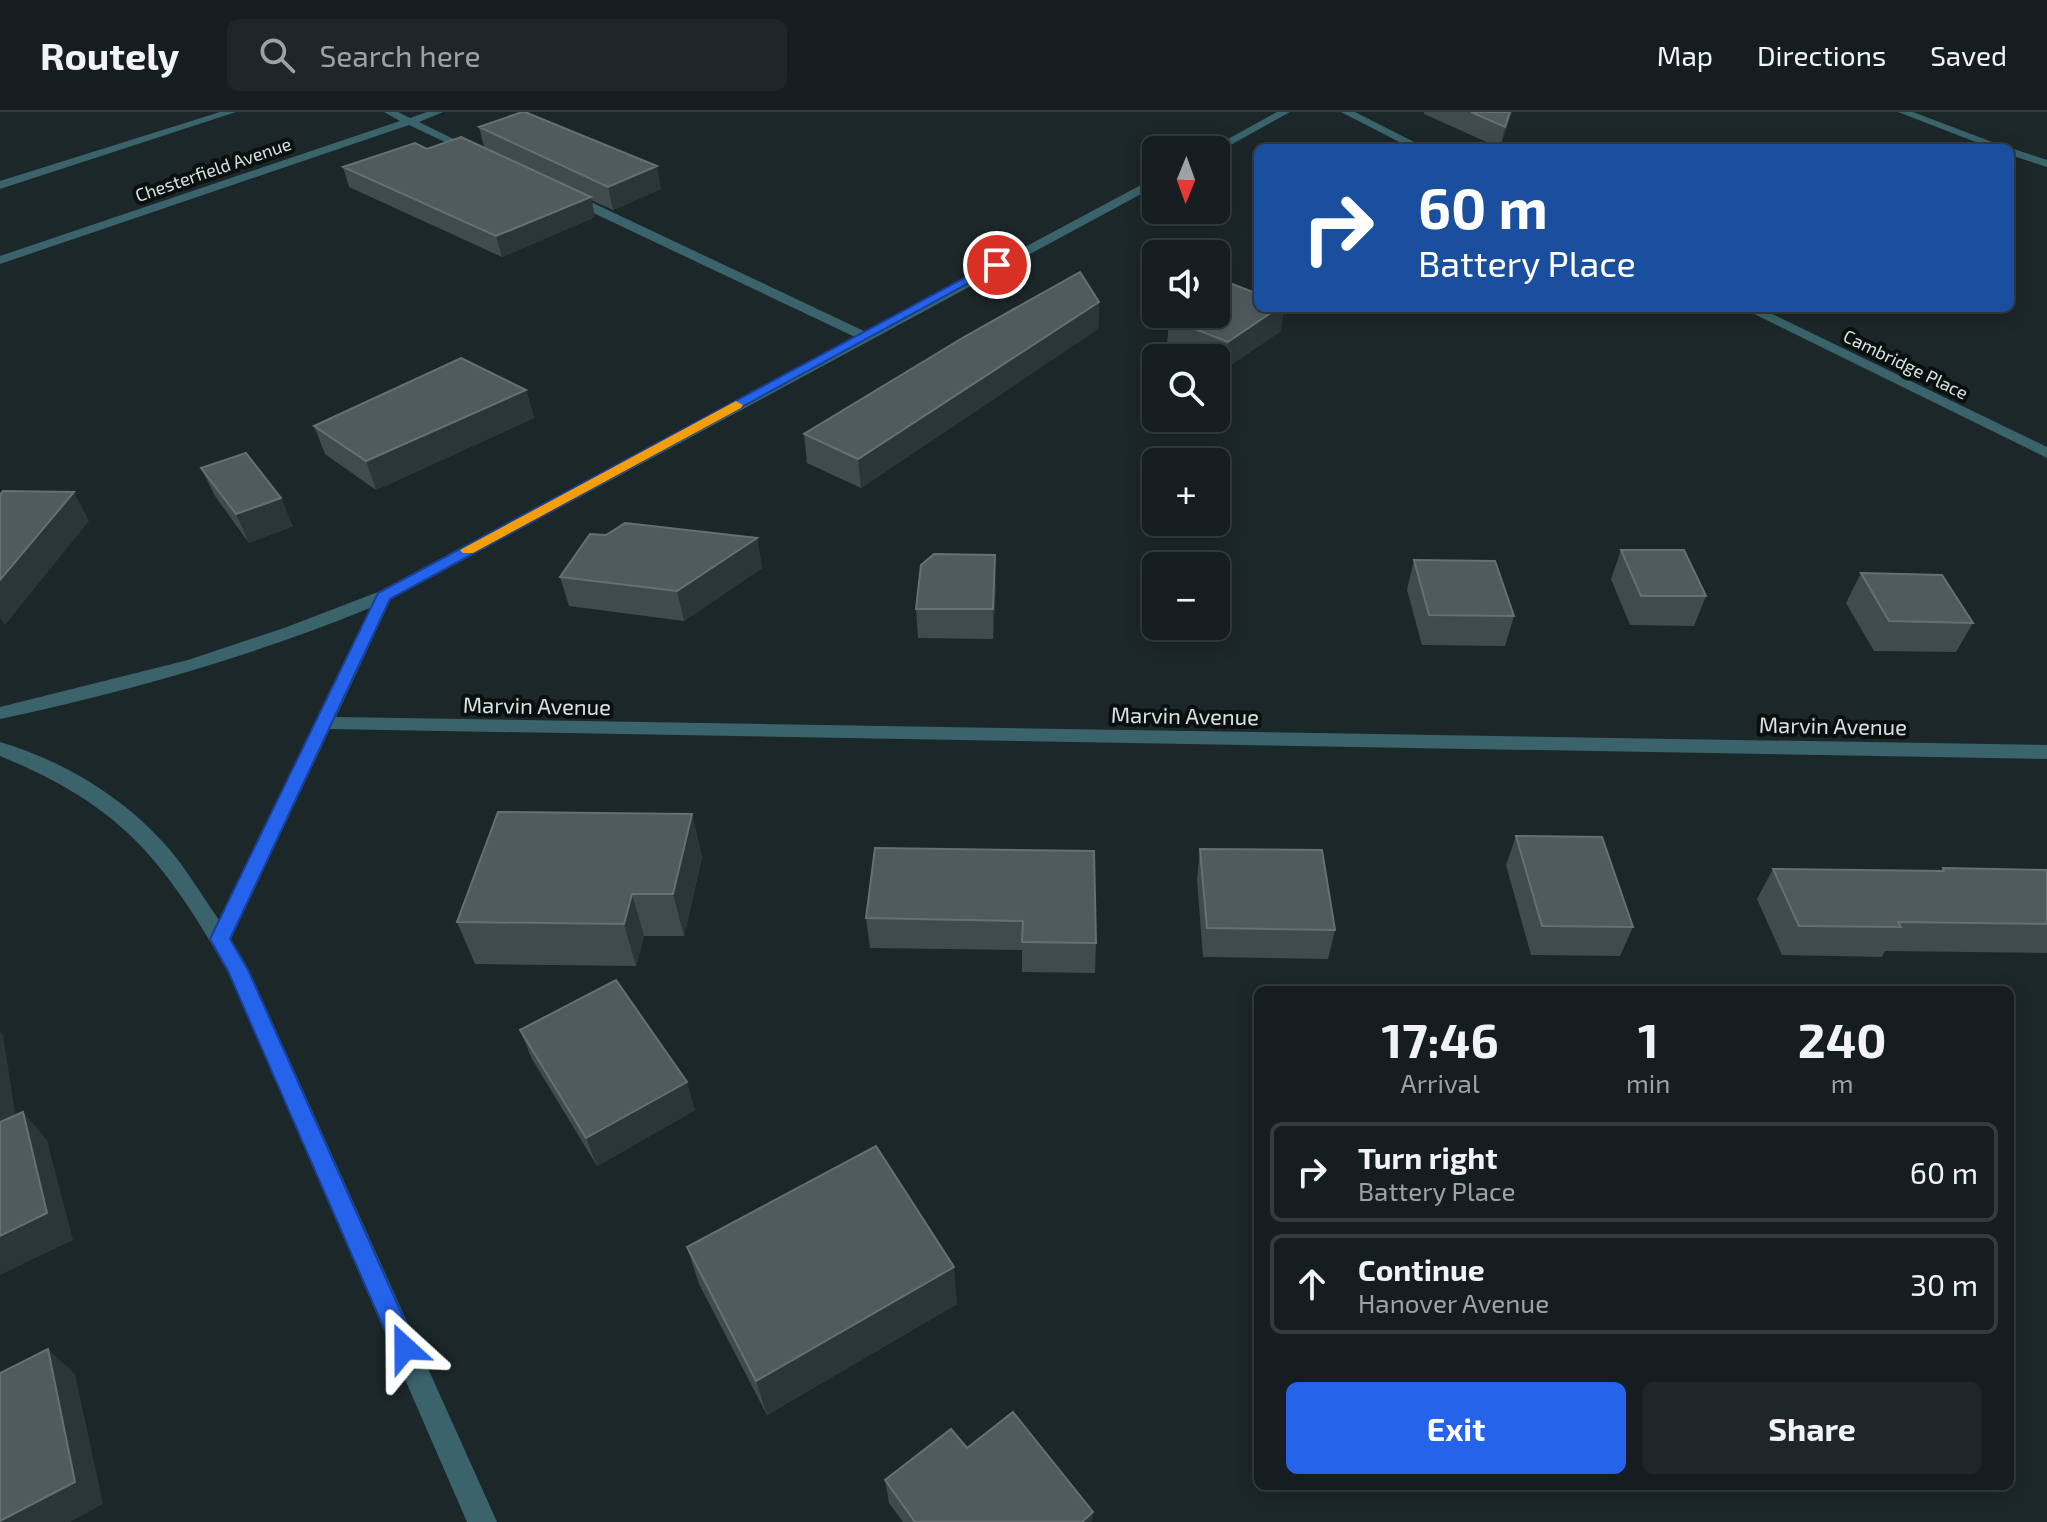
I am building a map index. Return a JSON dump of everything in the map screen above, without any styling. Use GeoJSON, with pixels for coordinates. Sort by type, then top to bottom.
{"type":"FeatureCollection","features":[{"type":"Feature","properties":{"kind":"street"},"geometry":{"type":"LineString","coordinates":[[0,185],[231,112]]}},
{"type":"Feature","properties":{"kind":"street"},"geometry":{"type":"LineString","coordinates":[[389,112],[490,160]]}},
{"type":"Feature","properties":{"kind":"street","name":"Chesterfield Avenue"},"geometry":{"type":"LineString","coordinates":[[0,260],[438,112]]}},
{"type":"Feature","properties":{"kind":"street"},"geometry":{"type":"LineString","coordinates":[[1230,141],[1285,112]]}},
{"type":"Feature","properties":{"kind":"street"},"geometry":{"type":"LineString","coordinates":[[1346,112],[1412,144]]}},
{"type":"Feature","properties":{"kind":"street"},"geometry":{"type":"LineString","coordinates":[[1903,112],[1991,144]]}},
{"type":"Feature","properties":{"kind":"street"},"geometry":{"type":"LineString","coordinates":[[2014,152],[2047,164]]}},
{"type":"Feature","properties":{"kind":"street"},"geometry":{"type":"LineString","coordinates":[[0,713],[126,682],[278,637],[384,596],[1142,188]]}},
{"type":"Feature","properties":{"kind":"street"},"geometry":{"type":"LineString","coordinates":[[562,194],[864,336]]}},
{"type":"Feature","properties":{"kind":"street","name":"Cambridge Place"},"geometry":{"type":"LineString","coordinates":[[1757,312],[2047,453]]}},
{"type":"Feature","properties":{"kind":"street"},"geometry":{"type":"LineString","coordinates":[[220,939],[384,596]]}},
{"type":"Feature","properties":{"kind":"street","name":"Marvin Avenue"},"geometry":{"type":"LineString","coordinates":[[323,723],[2047,752]]}},
{"type":"Feature","properties":{"kind":"street"},"geometry":{"type":"LineString","coordinates":[[0,749],[39,764],[108,804],[156,847],[220,939],[238,970],[482,1522]]}},
{"type":"Feature","properties":{"kind":"building"},"geometry":{"type":"Polygon","coordinates":[[[522,112],[657,166],[608,187],[479,127],[522,112]]]}},
{"type":"Feature","properties":{"kind":"building"},"geometry":{"type":"Polygon","coordinates":[[[1471,112],[1510,112],[1505,127],[1471,112]]]}},
{"type":"Feature","properties":{"kind":"building"},"geometry":{"type":"Polygon","coordinates":[[[461,137],[591,197],[496,236],[343,167],[415,143],[427,149],[461,137]]]}},
{"type":"Feature","properties":{"kind":"building"},"geometry":{"type":"Polygon","coordinates":[[[1080,272],[1099,302],[858,459],[804,434],[964,337],[1080,272]]]}},
{"type":"Feature","properties":{"kind":"building"},"geometry":{"type":"Polygon","coordinates":[[[1230,283],[1254,292],[1254,312],[1272,312],[1228,342],[1192,328],[1230,328],[1230,283]]]}},
{"type":"Feature","properties":{"kind":"building"},"geometry":{"type":"Polygon","coordinates":[[[461,358],[526,390],[366,461],[314,426],[461,358]]]}},
{"type":"Feature","properties":{"kind":"building"},"geometry":{"type":"Polygon","coordinates":[[[246,453],[281,498],[236,514],[201,468],[246,453]]]}},
{"type":"Feature","properties":{"kind":"building"},"geometry":{"type":"Polygon","coordinates":[[[3,491],[74,492],[0,580],[0,495],[3,491]]]}},
{"type":"Feature","properties":{"kind":"building"},"geometry":{"type":"Polygon","coordinates":[[[625,523],[757,538],[677,591],[560,577],[590,534],[606,535],[625,523]]]}},
{"type":"Feature","properties":{"kind":"building"},"geometry":{"type":"Polygon","coordinates":[[[1621,550],[1684,550],[1706,596],[1641,596],[1621,550]]]}},
{"type":"Feature","properties":{"kind":"building"},"geometry":{"type":"Polygon","coordinates":[[[934,554],[995,555],[993,609],[916,609],[921,565],[934,554]]]}},
{"type":"Feature","properties":{"kind":"building"},"geometry":{"type":"Polygon","coordinates":[[[1414,560],[1495,561],[1514,616],[1429,615],[1414,560]]]}},
{"type":"Feature","properties":{"kind":"building"},"geometry":{"type":"Polygon","coordinates":[[[1861,573],[1942,575],[1973,623],[1889,621],[1861,573]]]}},
{"type":"Feature","properties":{"kind":"building"},"geometry":{"type":"Polygon","coordinates":[[[498,812],[692,814],[673,894],[632,894],[624,924],[457,922],[498,812]]]}},
{"type":"Feature","properties":{"kind":"building"},"geometry":{"type":"Polygon","coordinates":[[[1516,836],[1602,837],[1633,927],[1542,926],[1516,836]]]}},
{"type":"Feature","properties":{"kind":"building"},"geometry":{"type":"Polygon","coordinates":[[[875,848],[1094,851],[1096,943],[1022,942],[1023,921],[866,918],[875,848]]]}},
{"type":"Feature","properties":{"kind":"building"},"geometry":{"type":"Polygon","coordinates":[[[1200,849],[1322,850],[1335,930],[1207,928],[1200,849]]]}},
{"type":"Feature","properties":{"kind":"building"},"geometry":{"type":"Polygon","coordinates":[[[1943,868],[2047,870],[2047,924],[1898,922],[1901,927],[1799,926],[1773,869],[1944,871],[1943,868]]]}},
{"type":"Feature","properties":{"kind":"building"},"geometry":{"type":"Polygon","coordinates":[[[616,980],[687,1082],[586,1138],[520,1030],[616,980]]]}},
{"type":"Feature","properties":{"kind":"building"},"geometry":{"type":"Polygon","coordinates":[[[23,1112],[47,1213],[0,1236],[0,1122],[23,1112]]]}},
{"type":"Feature","properties":{"kind":"building"},"geometry":{"type":"Polygon","coordinates":[[[876,1146],[954,1267],[756,1381],[687,1247],[876,1146]]]}},
{"type":"Feature","properties":{"kind":"building"},"geometry":{"type":"Polygon","coordinates":[[[48,1349],[75,1482],[0,1521],[0,1373],[48,1349]]]}},
{"type":"Feature","properties":{"kind":"building"},"geometry":{"type":"Polygon","coordinates":[[[1013,1412],[1093,1512],[1082,1522],[915,1522],[885,1480],[951,1429],[967,1448],[1013,1412]]]}},
{"type":"Feature","properties":{"kind":"slow traffic"},"geometry":{"type":"LineString","coordinates":[[468,550],[736,405]]}},
{"type":"Feature","properties":{"kind":"route"},"geometry":{"type":"LineString","coordinates":[[405,1348],[238,970],[220,939],[384,596],[997,265]]}}]}
